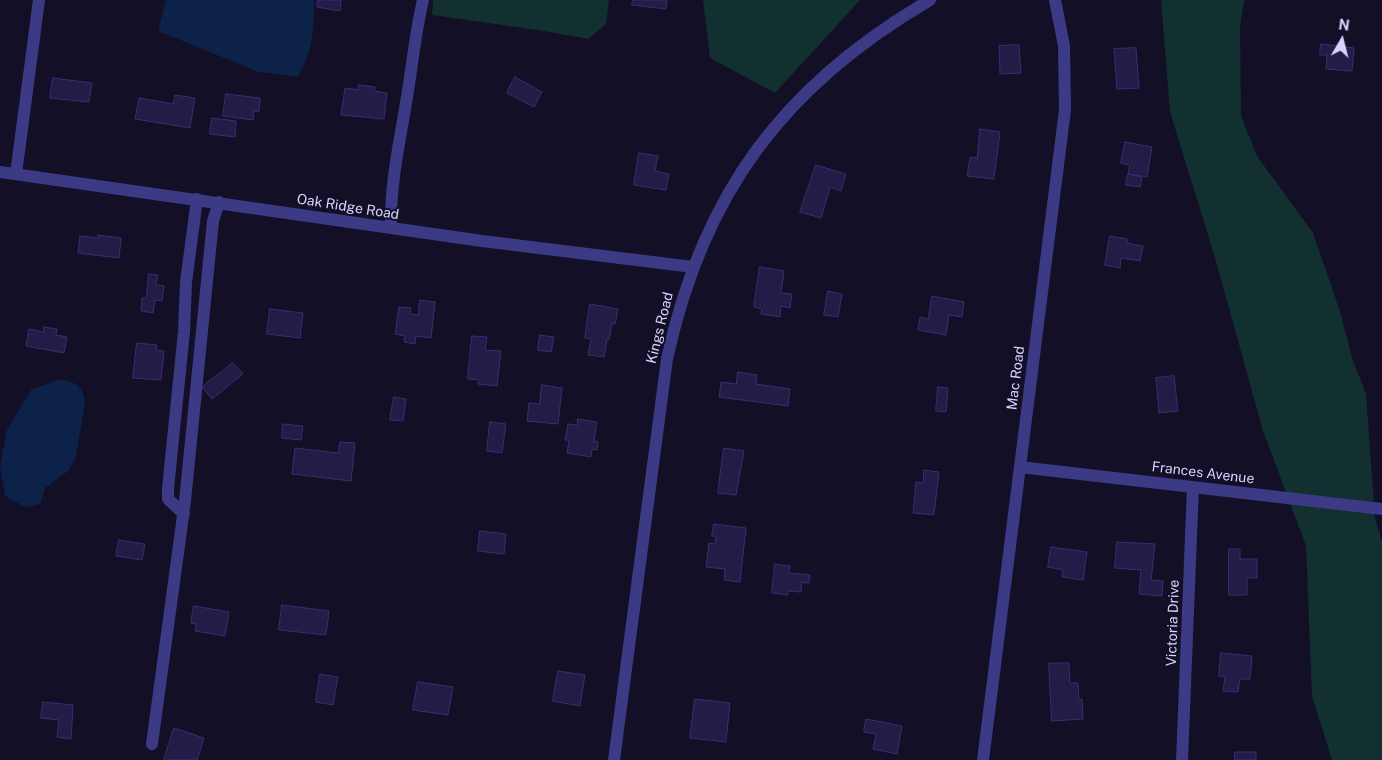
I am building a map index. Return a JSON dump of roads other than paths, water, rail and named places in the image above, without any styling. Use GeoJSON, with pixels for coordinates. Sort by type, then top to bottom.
{"type":"FeatureCollection","features":[{"type":"Feature","properties":{"kind":"street"},"geometry":{"type":"LineString","coordinates":[[16,174],[38,0]]}},
{"type":"Feature","properties":{"kind":"street"},"geometry":{"type":"LineString","coordinates":[[391,228],[393,174],[407,101],[415,36],[423,0]]}},
{"type":"Feature","properties":{"kind":"street","name":"Kings Road"},"geometry":{"type":"LineString","coordinates":[[614,760],[666,359],[675,321],[693,267],[710,228],[746,164],[759,144],[794,104],[832,67],[872,35],[930,0]]}},
{"type":"Feature","properties":{"kind":"street","name":"Mac Road"},"geometry":{"type":"LineString","coordinates":[[982,760],[1065,110],[1064,46],[1055,0]]}},
{"type":"Feature","properties":{"kind":"street","name":"Oak Ridge Road"},"geometry":{"type":"LineString","coordinates":[[0,172],[391,228],[693,267]]}},
{"type":"Feature","properties":{"kind":"street"},"geometry":{"type":"LineString","coordinates":[[184,514],[168,499],[168,488],[184,332],[186,282],[197,199]]}},
{"type":"Feature","properties":{"kind":"street"},"geometry":{"type":"LineString","coordinates":[[152,744],[184,514],[206,296],[208,258],[213,221],[219,202]]}},
{"type":"Feature","properties":{"kind":"street","name":"Frances Avenue"},"geometry":{"type":"LineString","coordinates":[[1020,467],[1382,509]]}},
{"type":"Feature","properties":{"kind":"street","name":"Victoria Drive"},"geometry":{"type":"LineString","coordinates":[[1182,760],[1193,487]]}},
{"type":"Feature","properties":{"kind":"water"},"geometry":{"type":"Polygon","coordinates":[[[166,0],[314,0],[312,40],[307,58],[298,77],[259,72],[158,31],[166,0]]]}},
{"type":"Feature","properties":{"kind":"water"},"geometry":{"type":"Polygon","coordinates":[[[60,379],[74,383],[82,390],[85,402],[76,457],[68,471],[45,488],[40,504],[25,507],[5,496],[0,466],[7,430],[31,390],[60,379]]]}}]}
